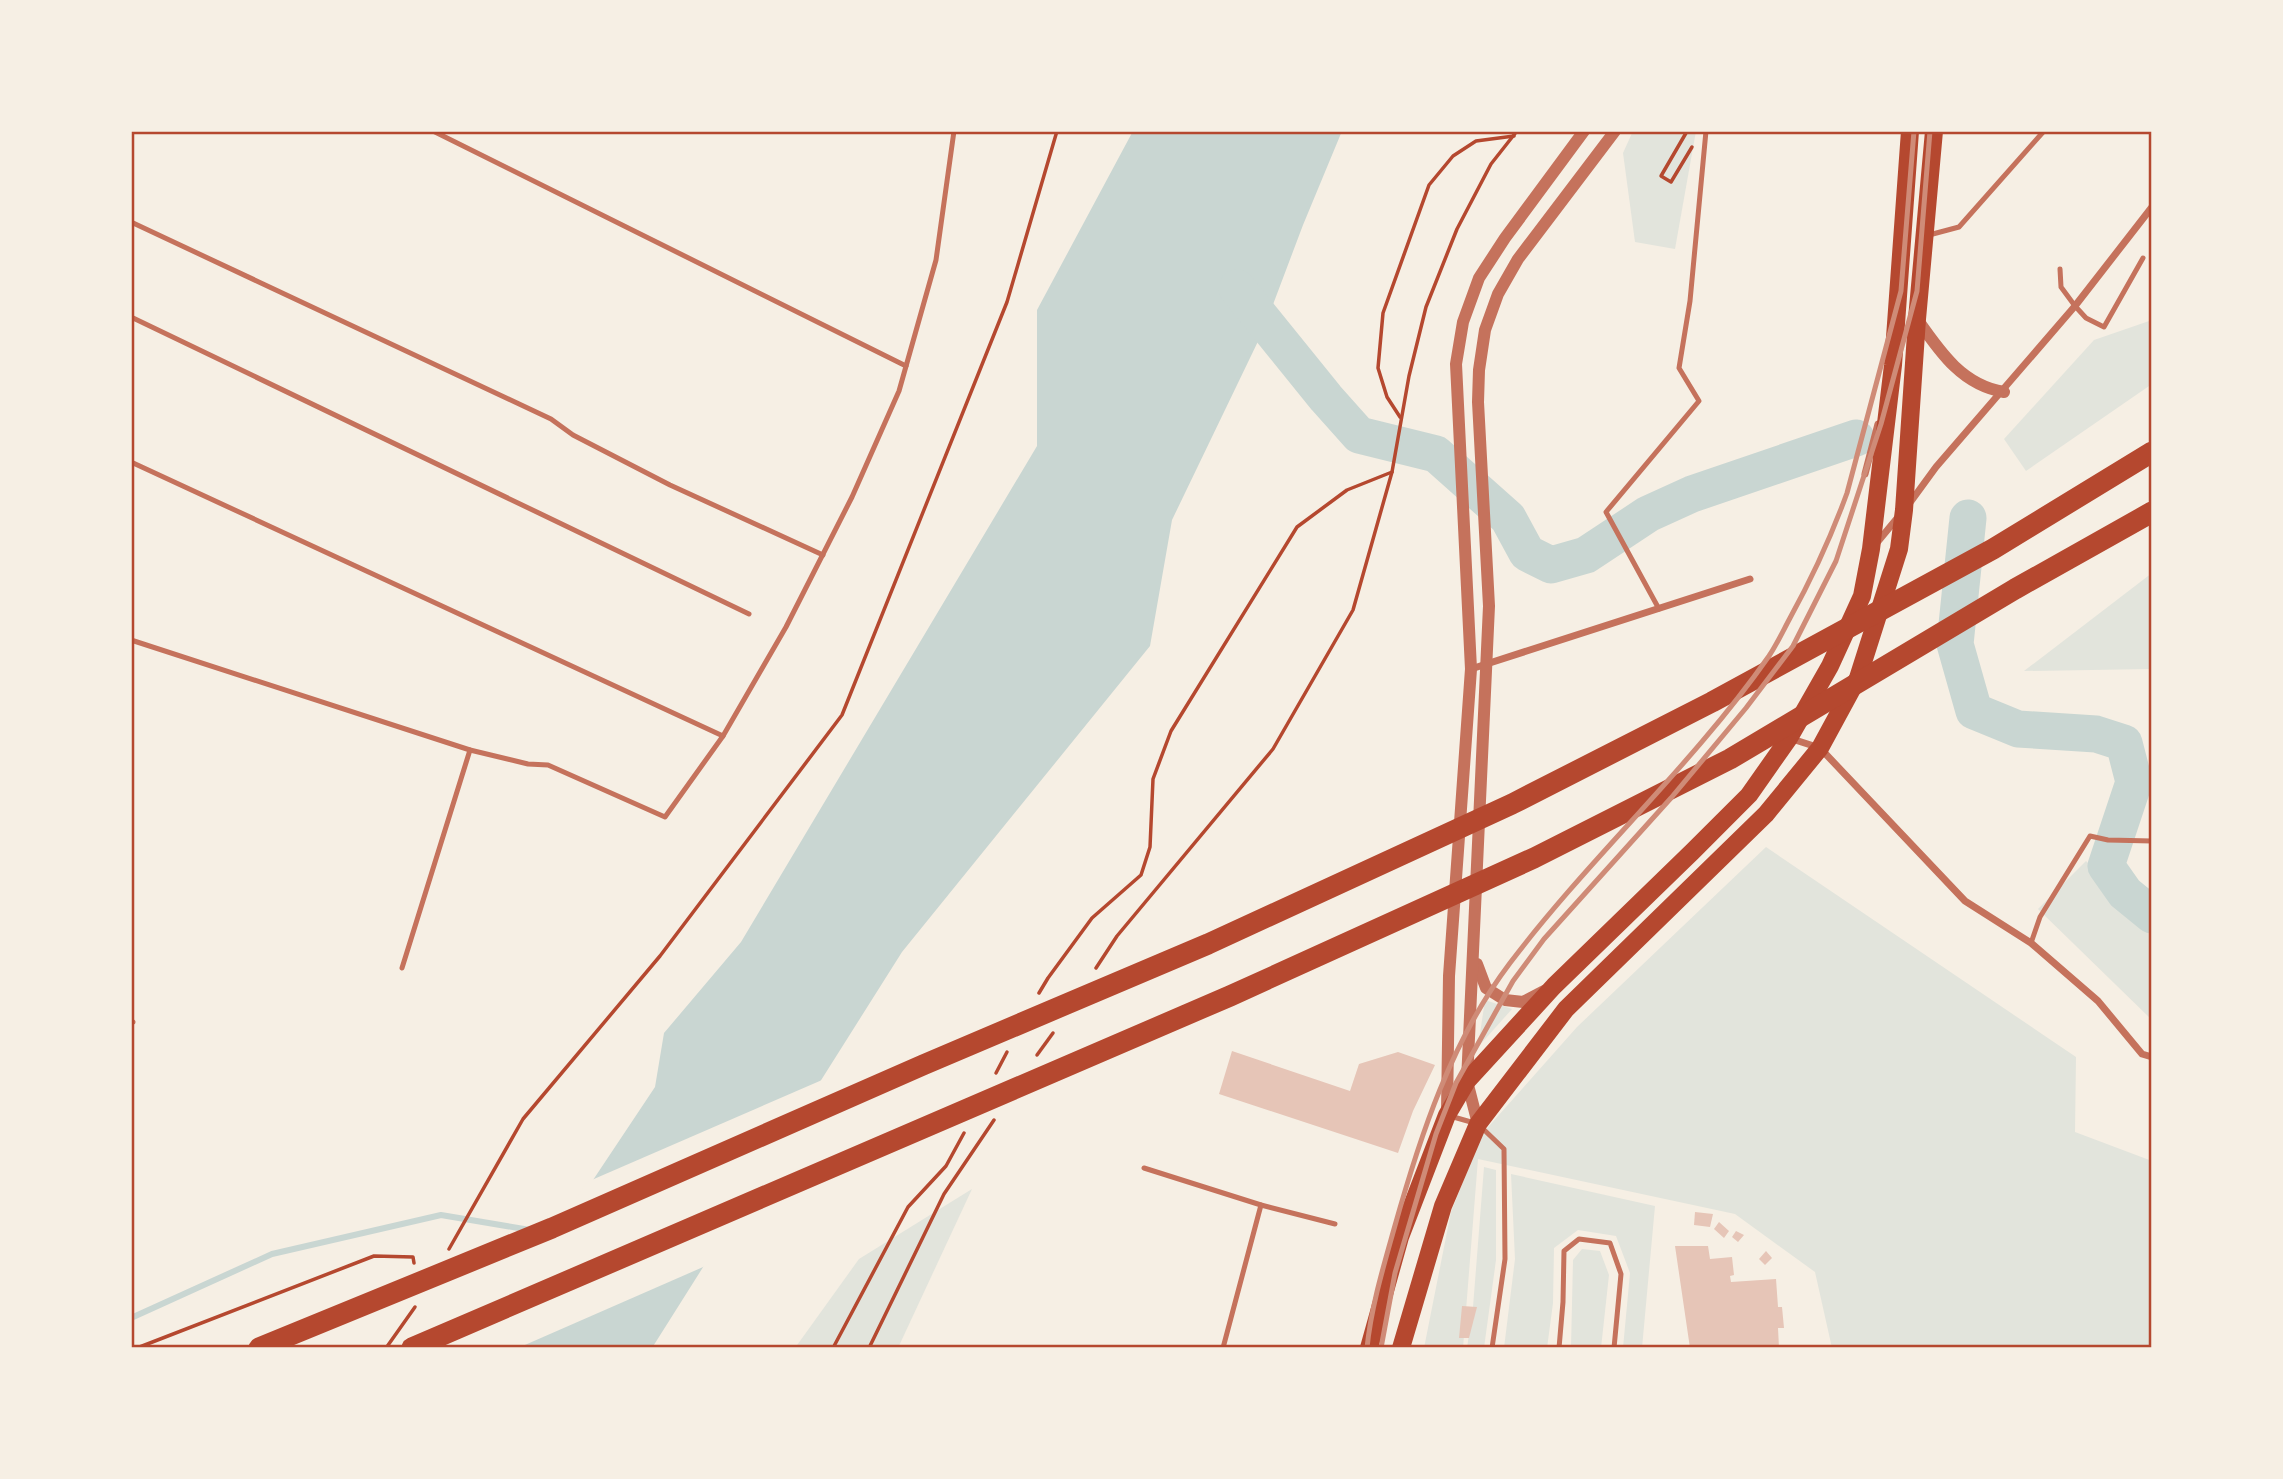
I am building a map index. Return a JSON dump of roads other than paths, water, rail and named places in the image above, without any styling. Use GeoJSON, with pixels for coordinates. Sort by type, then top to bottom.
{"type":"FeatureCollection","features":[{"type":"Feature","properties":{"kind":"highway"},"geometry":{"type":"LineString","coordinates":[[259,1348],[552,1228],[923,1065],[1208,944],[1512,804],[1712,702],[1993,549],[2152,452]]}},
{"type":"Feature","properties":{"kind":"highway"},"geometry":{"type":"LineString","coordinates":[[412,1348],[1230,996],[1534,858],[1730,759],[2015,589],[2152,512]]}},
{"type":"Feature","properties":{"kind":"main road"},"geometry":{"type":"LineString","coordinates":[[1369,1348],[1400,1237],[1447,1115],[1467,1081],[1554,986],[1749,794],[1789,738],[1830,666],[1862,596],[1871,549],[1893,365],[1910,131]]}},
{"type":"Feature","properties":{"kind":"main road"},"geometry":{"type":"LineString","coordinates":[[1401,1348],[1443,1206],[1478,1124],[1566,1009],[1766,814],[1820,748],[1858,678],[1899,549],[1934,131]]}},
{"type":"Feature","properties":{"kind":"street"},"geometry":{"type":"LineString","coordinates":[[1447,1115],[1449,976],[1471,669],[1456,392],[1457,364],[1463,322],[1479,278],[1584,131]]}},
{"type":"Feature","properties":{"kind":"street"},"geometry":{"type":"LineString","coordinates":[[1478,1124],[1467,1081],[1489,606],[1478,402],[1479,370],[1485,330],[1498,294],[1518,259],[1615,131]]}},
{"type":"Feature","properties":{"kind":"street"},"geometry":{"type":"LineString","coordinates":[[1871,549],[1937,467],[2076,306],[2152,206]]}},
{"type":"Feature","properties":{"kind":"street"},"geometry":{"type":"LineString","coordinates":[[1917,319],[1957,370],[1985,389],[2004,392]]}},
{"type":"Feature","properties":{"kind":"street"},"geometry":{"type":"LineString","coordinates":[[1864,474],[1887,399]]}},
{"type":"Feature","properties":{"kind":"street"},"geometry":{"type":"LineString","coordinates":[[1471,669],[1751,579]]}},
{"type":"Feature","properties":{"kind":"street"},"geometry":{"type":"LineString","coordinates":[[1789,738],[1820,748],[1965,901],[2031,943],[2098,1001],[2142,1054],[2152,1058]]}},
{"type":"Feature","properties":{"kind":"street"},"geometry":{"type":"LineString","coordinates":[[1474,958],[1486,988],[1504,1000],[1523,1002],[1554,986]]}},
{"type":"Feature","properties":{"kind":"lane"},"geometry":{"type":"LineString","coordinates":[[433,131],[906,366]]}},
{"type":"Feature","properties":{"kind":"lane"},"geometry":{"type":"LineString","coordinates":[[131,640],[470,750],[528,764],[548,765],[665,817],[723,736],[786,627],[852,497],[899,391],[936,260],[954,131]]}},
{"type":"Feature","properties":{"kind":"lane"},"geometry":{"type":"LineString","coordinates":[[1658,607],[1606,512],[1699,401],[1679,368],[1690,301],[1706,131]]}},
{"type":"Feature","properties":{"kind":"lane"},"geometry":{"type":"LineString","coordinates":[[1902,239],[1959,227],[2044,131]]}},
{"type":"Feature","properties":{"kind":"lane"},"geometry":{"type":"LineString","coordinates":[[131,222],[551,419],[573,435],[670,485],[822,555]]}},
{"type":"Feature","properties":{"kind":"lane"},"geometry":{"type":"LineString","coordinates":[[2060,269],[2061,287],[2086,318],[2104,327],[2143,258]]}},
{"type":"Feature","properties":{"kind":"lane"},"geometry":{"type":"LineString","coordinates":[[131,317],[749,614]]}},
{"type":"Feature","properties":{"kind":"lane"},"geometry":{"type":"LineString","coordinates":[[131,463],[723,736]]}},
{"type":"Feature","properties":{"kind":"lane"},"geometry":{"type":"LineString","coordinates":[[402,968],[470,750]]}},
{"type":"Feature","properties":{"kind":"lane"},"geometry":{"type":"LineString","coordinates":[[2031,943],[2040,917],[2090,836],[2108,840],[2152,841]]}},
{"type":"Feature","properties":{"kind":"lane"},"geometry":{"type":"LineString","coordinates":[[1447,1115],[1478,1124],[1504,1149],[1505,1259],[1492,1348]]}},
{"type":"Feature","properties":{"kind":"lane"},"geometry":{"type":"LineString","coordinates":[[1144,1168],[1261,1205],[1335,1224]]}},
{"type":"Feature","properties":{"kind":"lane"},"geometry":{"type":"LineString","coordinates":[[1223,1348],[1261,1205]]}},
{"type":"Feature","properties":{"kind":"lane"},"geometry":{"type":"LineString","coordinates":[[1559,1348],[1564,1251],[1579,1239],[1610,1243],[1621,1274],[1614,1348]]}},
{"type":"Feature","properties":{"kind":"waterway"},"geometry":{"type":"LineString","coordinates":[[1237,288],[1359,435],[1436,454],[1508,518],[1527,553],[1551,565],[1586,555],[1648,514],[1692,494],[1856,438]]}},
{"type":"Feature","properties":{"kind":"waterway"},"geometry":{"type":"LineString","coordinates":[[1968,518],[1955,644],[1974,711],[2018,729],[2096,734],[2124,743],[2134,782],[2106,866],[2125,893],[2152,915]]}},
{"type":"Feature","properties":{"kind":"waterway"},"geometry":{"type":"LineString","coordinates":[[131,1318],[272,1254],[441,1215],[530,1230]]}},
{"type":"Feature","properties":{"kind":"railway"},"geometry":{"type":"LineString","coordinates":[[1367,1348],[1378,1288],[1415,1159],[1440,1090],[1471,1024],[1489,993],[1541,924],[1675,773],[1769,656],[1821,557],[1847,493],[1901,291],[1914,131]]}},
{"type":"Feature","properties":{"kind":"railway"},"geometry":{"type":"LineString","coordinates":[[1381,1348],[1395,1273],[1436,1134],[1456,1083],[1513,981],[1544,939],[1671,798],[1746,708],[1793,646],[1836,561],[1881,424],[1917,291],[1930,131]]}}]}
